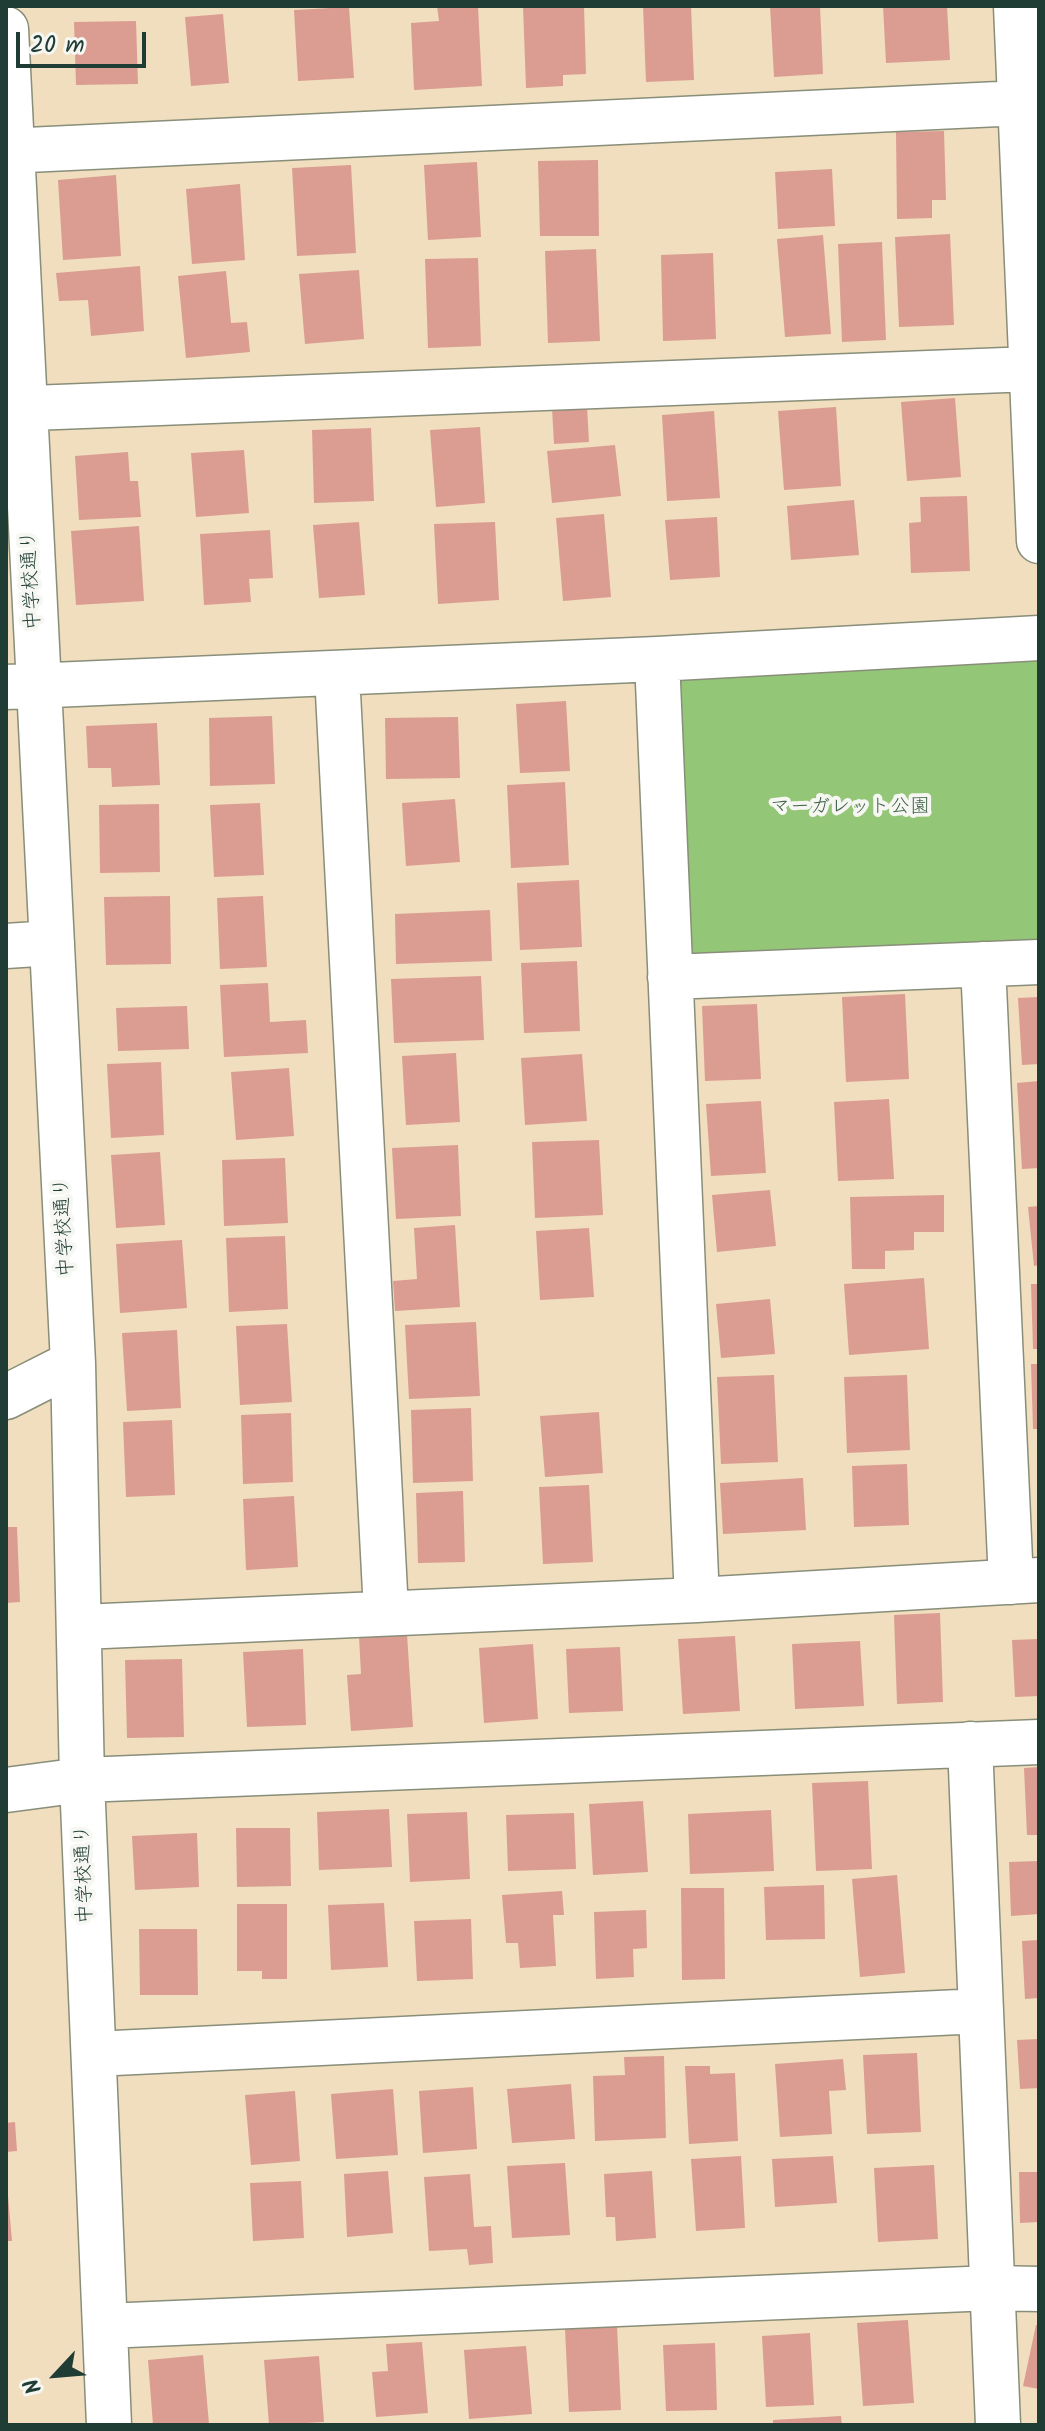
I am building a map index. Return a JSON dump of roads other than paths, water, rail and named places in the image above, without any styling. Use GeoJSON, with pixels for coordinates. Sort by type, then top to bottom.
{"type":"FeatureCollection","features":[{"type":"Feature","properties":{"kind":"street"},"geometry":{"type":"LineString","coordinates":[[1016,6],[1039,541]]}},
{"type":"Feature","properties":{"kind":"street","name":"中学校通り"},"geometry":{"type":"LineString","coordinates":[[6,29],[22,686],[52,943],[73,1363],[82,1780],[109,2425]]}},
{"type":"Feature","properties":{"kind":"street"},"geometry":{"type":"LineString","coordinates":[[9,151],[1020,103]]}},
{"type":"Feature","properties":{"kind":"street"},"geometry":{"type":"LineString","coordinates":[[16,408],[1031,369]]}},
{"type":"Feature","properties":{"kind":"street"},"geometry":{"type":"LineString","coordinates":[[22,686],[657,659],[1039,638]]}},
{"type":"Feature","properties":{"kind":"street"},"geometry":{"type":"LineString","coordinates":[[657,659],[697,1600]]}},
{"type":"Feature","properties":{"kind":"street"},"geometry":{"type":"LineString","coordinates":[[337,674],[386,1611]]}},
{"type":"Feature","properties":{"kind":"street"},"geometry":{"type":"LineString","coordinates":[[6,946],[52,943]]}},
{"type":"Feature","properties":{"kind":"street"},"geometry":{"type":"LineString","coordinates":[[670,977],[1039,962]]}},
{"type":"Feature","properties":{"kind":"street"},"geometry":{"type":"LineString","coordinates":[[81,1627],[386,1611],[697,1600],[1025,1581],[983,964]]}},
{"type":"Feature","properties":{"kind":"street"},"geometry":{"type":"LineString","coordinates":[[6,1397],[73,1363]]}},
{"type":"Feature","properties":{"kind":"street"},"geometry":{"type":"LineString","coordinates":[[6,1790],[82,1780],[1039,1742]]}},
{"type":"Feature","properties":{"kind":"street"},"geometry":{"type":"LineString","coordinates":[[970,1744],[998,2425]]}},
{"type":"Feature","properties":{"kind":"street"},"geometry":{"type":"LineString","coordinates":[[94,2054],[980,2011]]}},
{"type":"Feature","properties":{"kind":"street"},"geometry":{"type":"LineString","coordinates":[[105,2326],[991,2288],[1039,2289]]}},
{"type":"Feature","properties":{"kind":"park label","name":"マーガレット公園"},"geometry":{"type":"Point","coordinates":[850,809]}}]}
